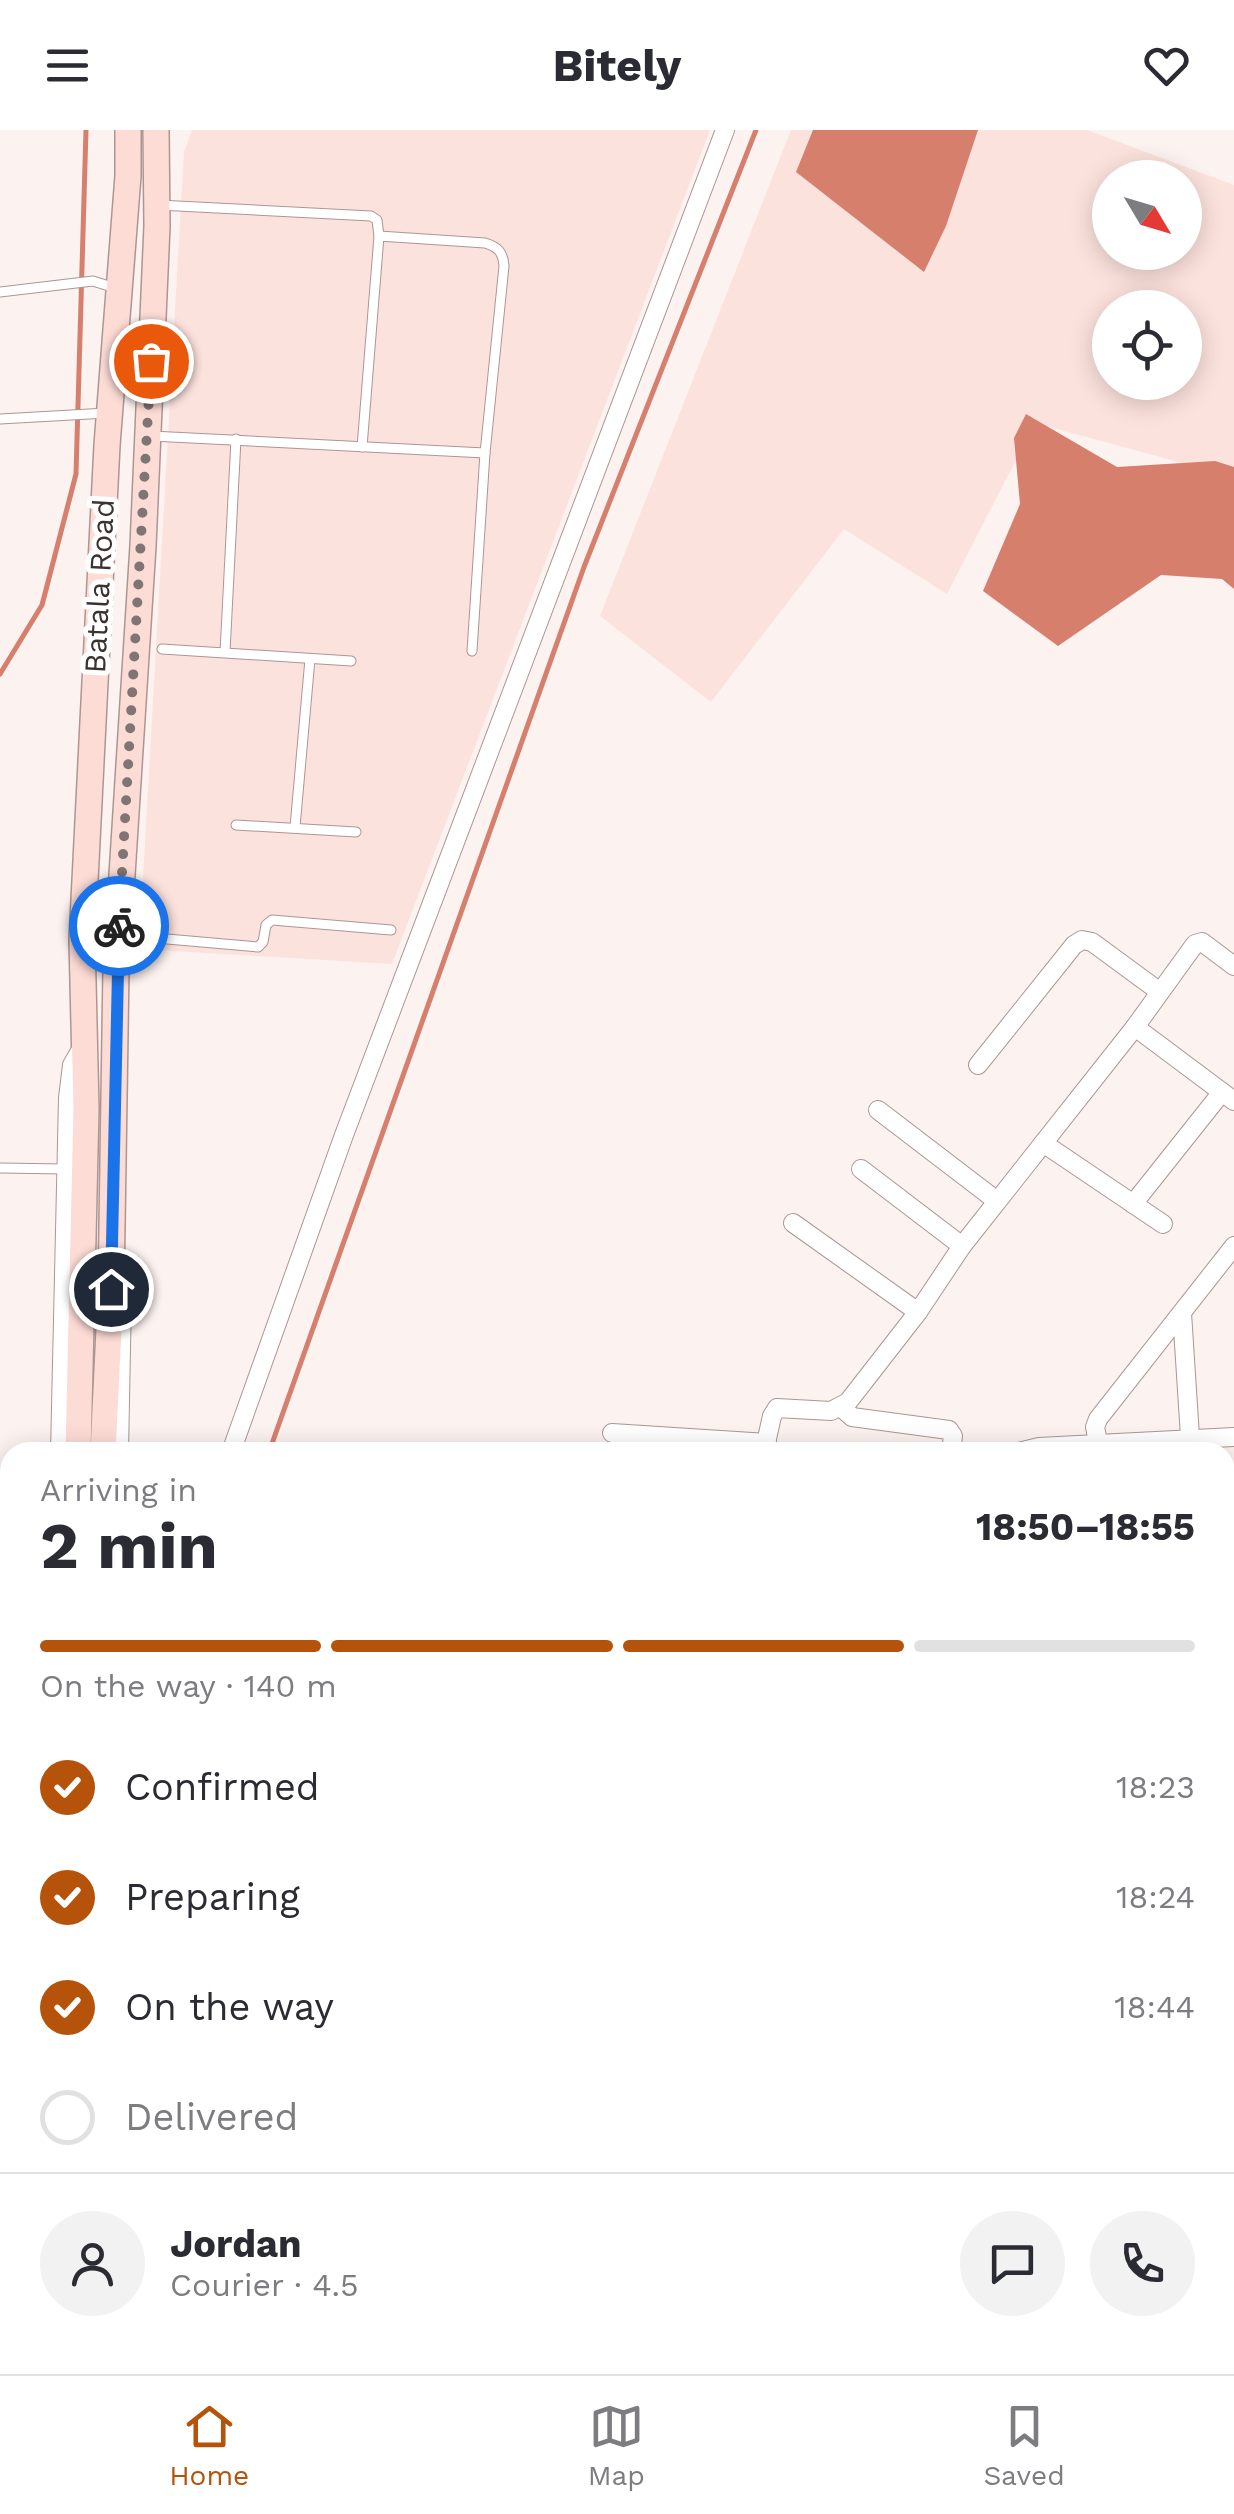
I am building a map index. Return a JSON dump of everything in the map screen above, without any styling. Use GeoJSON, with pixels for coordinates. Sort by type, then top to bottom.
{"type":"FeatureCollection","features":[{"type":"Feature","properties":{"kind":"main road","name":"Batala Road"},"geometry":{"type":"LineString","coordinates":[[78,1442],[86,1108],[83,905],[112,413],[106,285],[128,176],[128,130]]}},
{"type":"Feature","properties":{"kind":"main road","name":"Batala Road"},"geometry":{"type":"LineString","coordinates":[[103,1442],[119,935],[148,436],[156,130]]}},
{"type":"Feature","properties":{"kind":"street"},"geometry":{"type":"LineString","coordinates":[[235,1442],[344,1135],[725,130]]}},
{"type":"Feature","properties":{"kind":"street"},"geometry":{"type":"LineString","coordinates":[[978,1065],[1082,940],[1092,942],[1160,992]]}},
{"type":"Feature","properties":{"kind":"street"},"geometry":{"type":"LineString","coordinates":[[766,1442],[772,1416],[780,1407],[831,1411],[842,1408],[1197,942],[1209,946],[1234,966]]}},
{"type":"Feature","properties":{"kind":"street"},"geometry":{"type":"LineString","coordinates":[[1133,1204],[1228,1097],[1135,1027]]}},
{"type":"Feature","properties":{"kind":"street"},"geometry":{"type":"LineString","coordinates":[[60,1442],[65,1169],[72,1065],[84,1043]]}},
{"type":"Feature","properties":{"kind":"street"},"geometry":{"type":"LineString","coordinates":[[115,1050],[124,1056],[119,1442]]}},
{"type":"Feature","properties":{"kind":"street"},"geometry":{"type":"LineString","coordinates":[[878,1110],[997,1201]]}},
{"type":"Feature","properties":{"kind":"street"},"geometry":{"type":"LineString","coordinates":[[1042,1142],[1163,1224]]}},
{"type":"Feature","properties":{"kind":"street"},"geometry":{"type":"LineString","coordinates":[[861,1169],[962,1246]]}},
{"type":"Feature","properties":{"kind":"street"},"geometry":{"type":"LineString","coordinates":[[793,1223],[918,1312]]}},
{"type":"Feature","properties":{"kind":"street"},"geometry":{"type":"LineString","coordinates":[[1099,1442],[1095,1426],[1098,1420],[1234,1246]]}},
{"type":"Feature","properties":{"kind":"street"},"geometry":{"type":"LineString","coordinates":[[1182,1312],[1190,1442]]}},
{"type":"Feature","properties":{"kind":"street"},"geometry":{"type":"LineString","coordinates":[[842,1408],[852,1417],[949,1430],[952,1442]]}},
{"type":"Feature","properties":{"kind":"street"},"geometry":{"type":"LineString","coordinates":[[612,1432],[708,1442]]}},
{"type":"Feature","properties":{"kind":"lane"},"geometry":{"type":"LineString","coordinates":[[157,205],[371,216],[378,220],[380,236],[362,448]]}},
{"type":"Feature","properties":{"kind":"lane"},"geometry":{"type":"LineString","coordinates":[[380,236],[485,243],[503,255],[472,651]]}},
{"type":"Feature","properties":{"kind":"lane"},"geometry":{"type":"LineString","coordinates":[[0,292],[73,282],[106,285]]}},
{"type":"Feature","properties":{"kind":"lane"},"geometry":{"type":"LineString","coordinates":[[0,419],[112,413]]}},
{"type":"Feature","properties":{"kind":"lane"},"geometry":{"type":"LineString","coordinates":[[148,436],[485,452]]}},
{"type":"Feature","properties":{"kind":"lane"},"geometry":{"type":"LineString","coordinates":[[225,652],[236,439]]}},
{"type":"Feature","properties":{"kind":"lane"},"geometry":{"type":"LineString","coordinates":[[162,649],[351,661]]}},
{"type":"Feature","properties":{"kind":"lane"},"geometry":{"type":"LineString","coordinates":[[295,827],[310,659]]}},
{"type":"Feature","properties":{"kind":"lane"},"geometry":{"type":"LineString","coordinates":[[236,825],[356,832]]}},
{"type":"Feature","properties":{"kind":"lane"},"geometry":{"type":"LineString","coordinates":[[119,935],[258,946],[272,920],[390,930]]}},
{"type":"Feature","properties":{"kind":"lane"},"geometry":{"type":"LineString","coordinates":[[0,1168],[65,1169]]}},
{"type":"Feature","properties":{"kind":"shaded area"},"geometry":{"type":"Polygon","coordinates":[[[192,130],[710,130],[392,964],[139,949],[184,152],[192,130]]]}},
{"type":"Feature","properties":{"kind":"shaded area"},"geometry":{"type":"Polygon","coordinates":[[[791,130],[1087,130],[1167,160],[1092,160],[1092,270],[1202,270],[1202,173],[1234,185],[1234,477],[1035,423],[947,594],[844,529],[711,702],[600,616],[791,130]]]}},
{"type":"Feature","properties":{"kind":"shaded area"},"geometry":{"type":"Polygon","coordinates":[[[813,130],[978,130],[946,226],[924,272],[796,172],[813,130]]]}},
{"type":"Feature","properties":{"kind":"shaded area"},"geometry":{"type":"Polygon","coordinates":[[[1026,414],[1117,467],[1215,461],[1234,467],[1234,589],[1222,579],[1161,575],[1058,646],[983,591],[1020,504],[1014,438],[1026,414]]]}},
{"type":"Feature","properties":{"kind":"waterway"},"geometry":{"type":"LineString","coordinates":[[0,674],[42,605],[76,474],[86,130]]}},
{"type":"Feature","properties":{"kind":"waterway"},"geometry":{"type":"LineString","coordinates":[[273,1442],[584,567],[756,130]]}},
{"type":"Feature","properties":{"kind":"way so far"},"geometry":{"type":"LineString","coordinates":[[119,926],[151,361]]}},
{"type":"Feature","properties":{"kind":"route"},"geometry":{"type":"LineString","coordinates":[[111,1289],[119,926]]}}]}
